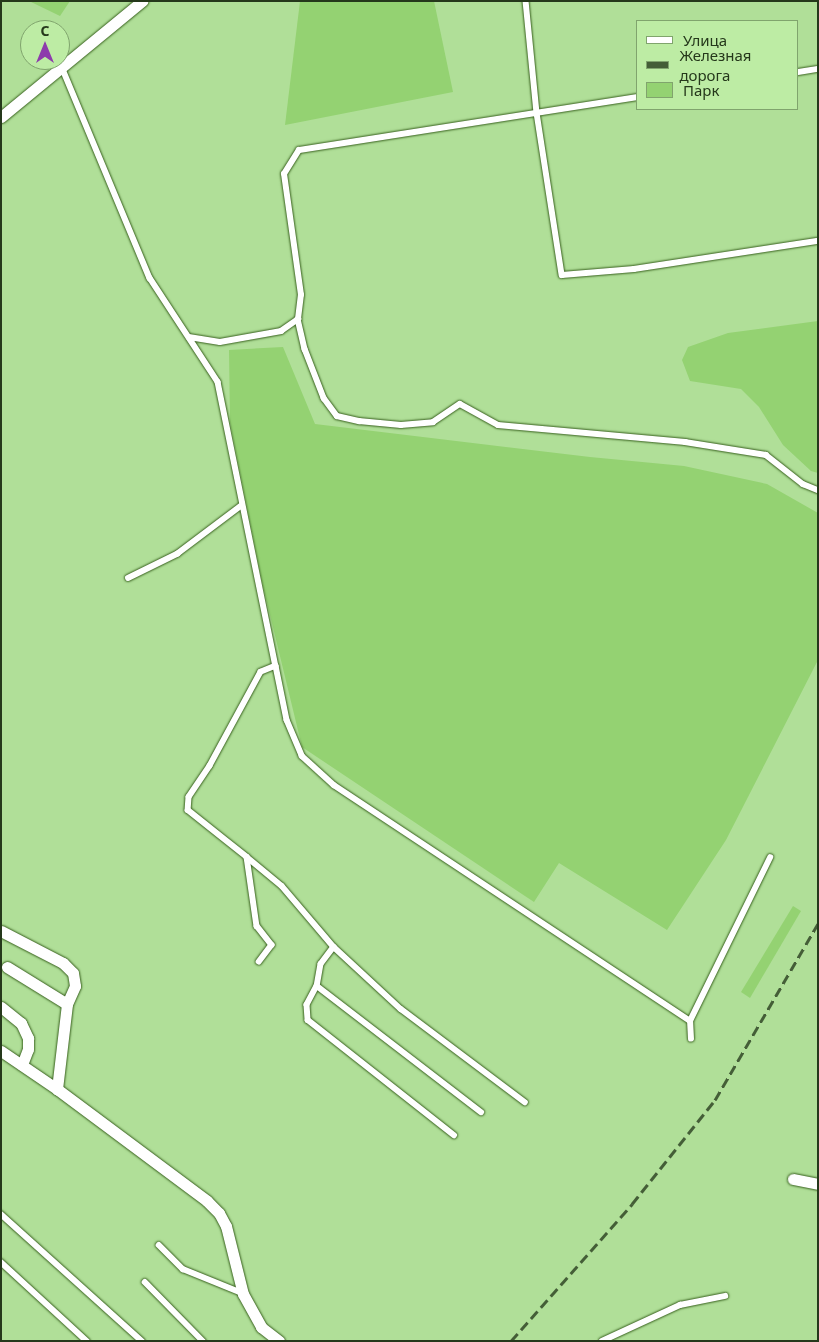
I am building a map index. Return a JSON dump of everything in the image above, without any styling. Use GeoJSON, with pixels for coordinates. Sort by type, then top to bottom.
{"type":"FeatureCollection","features":[{"type":"Feature","properties":{"kind":"street"},"geometry":{"type":"LineString","coordinates":[[70,60],[142,1]]}},
{"type":"Feature","properties":{"kind":"street"},"geometry":{"type":"LineString","coordinates":[[1,117],[58,70]]}},
{"type":"Feature","properties":{"kind":"street"},"geometry":{"type":"LineString","coordinates":[[1,931],[62,963],[73,973],[75,986],[67,1004],[57,1089]]}},
{"type":"Feature","properties":{"kind":"street"},"geometry":{"type":"LineString","coordinates":[[7,966],[67,1004]]}},
{"type":"Feature","properties":{"kind":"street"},"geometry":{"type":"LineString","coordinates":[[1,1007],[21,1023],[28,1038],[28,1050],[22,1065]]}},
{"type":"Feature","properties":{"kind":"street"},"geometry":{"type":"LineString","coordinates":[[1,1051],[57,1089],[207,1201],[219,1213],[226,1226],[244,1294],[261,1327],[279,1341]]}},
{"type":"Feature","properties":{"kind":"street"},"geometry":{"type":"LineString","coordinates":[[793,1179],[818,1184]]}},
{"type":"Feature","properties":{"kind":"lane"},"geometry":{"type":"LineString","coordinates":[[526,1],[537,113],[562,275],[634,269],[818,241]]}},
{"type":"Feature","properties":{"kind":"lane"},"geometry":{"type":"LineString","coordinates":[[799,72],[818,69]]}},
{"type":"Feature","properties":{"kind":"lane"},"geometry":{"type":"LineString","coordinates":[[63,70],[150,278],[218,382],[287,720],[302,756],[334,784],[690,1021]]}},
{"type":"Feature","properties":{"kind":"lane"},"geometry":{"type":"LineString","coordinates":[[636,97],[299,150],[284,174],[302,295],[298,319],[305,349],[324,398],[337,416],[359,421],[401,425],[434,422],[460,404],[498,425],[685,442],[766,455],[803,484],[818,490]]}},
{"type":"Feature","properties":{"kind":"lane"},"geometry":{"type":"LineString","coordinates":[[189,337],[220,342],[281,331],[298,319]]}},
{"type":"Feature","properties":{"kind":"lane"},"geometry":{"type":"LineString","coordinates":[[128,578],[177,554],[242,505]]}},
{"type":"Feature","properties":{"kind":"lane"},"geometry":{"type":"LineString","coordinates":[[276,666],[261,672],[210,766],[189,797],[188,810],[282,886],[334,947],[401,1009],[525,1102]]}},
{"type":"Feature","properties":{"kind":"lane"},"geometry":{"type":"LineString","coordinates":[[247,857],[257,926],[272,946],[259,962]]}},
{"type":"Feature","properties":{"kind":"lane"},"geometry":{"type":"LineString","coordinates":[[690,1039],[690,1021],[770,858]]}},
{"type":"Feature","properties":{"kind":"lane"},"geometry":{"type":"LineString","coordinates":[[334,947],[321,964],[317,986],[306,1005],[308,1020],[454,1135]]}},
{"type":"Feature","properties":{"kind":"lane"},"geometry":{"type":"LineString","coordinates":[[317,986],[481,1112]]}},
{"type":"Feature","properties":{"kind":"lane"},"geometry":{"type":"LineString","coordinates":[[1,1214],[142,1341]]}},
{"type":"Feature","properties":{"kind":"lane"},"geometry":{"type":"LineString","coordinates":[[159,1245],[183,1269],[244,1294]]}},
{"type":"Feature","properties":{"kind":"lane"},"geometry":{"type":"LineString","coordinates":[[1,1262],[87,1341]]}},
{"type":"Feature","properties":{"kind":"lane"},"geometry":{"type":"LineString","coordinates":[[145,1282],[203,1341]]}},
{"type":"Feature","properties":{"kind":"lane"},"geometry":{"type":"LineString","coordinates":[[602,1341],[680,1305],[725,1296]]}},
{"type":"Feature","properties":{"kind":"green space"},"geometry":{"type":"Polygon","coordinates":[[[29,1],[70,1],[60,16],[29,1]]]}},
{"type":"Feature","properties":{"kind":"green space"},"geometry":{"type":"Polygon","coordinates":[[[300,1],[434,1],[453,92],[285,125],[300,1]]]}},
{"type":"Feature","properties":{"kind":"green space"},"geometry":{"type":"Polygon","coordinates":[[[818,321],[818,473],[811,471],[783,445],[759,407],[741,389],[690,381],[682,360],[688,347],[728,333],[818,321]]]}},
{"type":"Feature","properties":{"kind":"green space"},"geometry":{"type":"Polygon","coordinates":[[[283,347],[315,424],[590,457],[684,466],[767,484],[818,513],[818,660],[726,840],[667,930],[559,863],[534,902],[302,747],[263,586],[230,422],[229,350],[283,347]]]}},
{"type":"Feature","properties":{"kind":"green space"},"geometry":{"type":"Polygon","coordinates":[[[793,906],[801,911],[750,998],[741,992],[793,906]]]}},
{"type":"Feature","properties":{"kind":"railway"},"geometry":{"type":"LineString","coordinates":[[511,1341],[632,1204],[715,1100],[818,924]]}}]}
